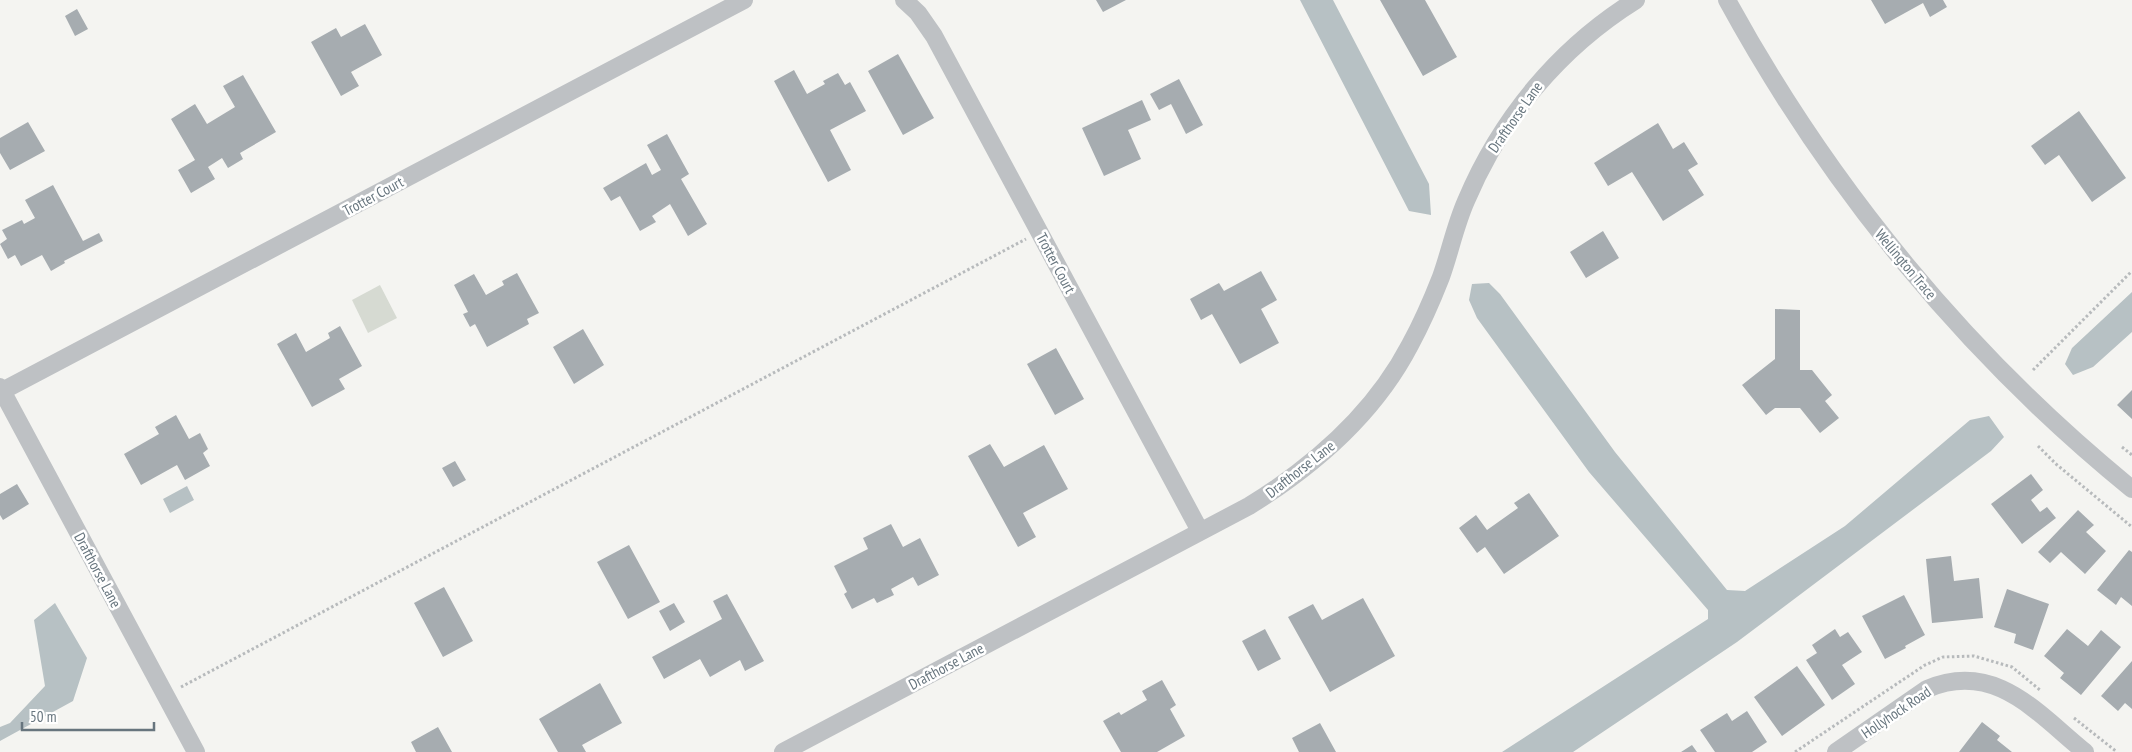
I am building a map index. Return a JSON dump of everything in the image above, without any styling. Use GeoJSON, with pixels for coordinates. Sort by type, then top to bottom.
{"type":"FeatureCollection","features":[{"type":"Feature","properties":{"kind":"street","name":"Trotter Court"},"geometry":{"type":"LineString","coordinates":[[1,389],[744,0]]}},
{"type":"Feature","properties":{"kind":"street","name":"Trotter Court"},"geometry":{"type":"LineString","coordinates":[[904,0],[918,13],[934,36],[1200,532]]}},
{"type":"Feature","properties":{"kind":"street","name":"Drafthorse Lane"},"geometry":{"type":"LineString","coordinates":[[782,752],[1249,506],[1300,472],[1336,441],[1368,407],[1409,347],[1430,305],[1465,202],[1486,158],[1501,133],[1548,71],[1582,39],[1636,0]]}},
{"type":"Feature","properties":{"kind":"street","name":"Wellington Trace"},"geometry":{"type":"LineString","coordinates":[[1727,0],[1778,89],[1823,157],[1871,222],[1923,286],[1991,360],[2049,417],[2132,489]]}},
{"type":"Feature","properties":{"kind":"street","name":"Drafthorse Lane"},"geometry":{"type":"LineString","coordinates":[[1,389],[196,752]]}},
{"type":"Feature","properties":{"kind":"street","name":"Hollyhock Road"},"geometry":{"type":"LineString","coordinates":[[1836,752],[1927,689],[1940,683],[1968,679],[1982,681],[2008,690],[2085,752]]}},
{"type":"Feature","properties":{"kind":"path"},"geometry":{"type":"LineString","coordinates":[[166,695],[1039,232]]}},
{"type":"Feature","properties":{"kind":"path"},"geometry":{"type":"LineString","coordinates":[[2033,370],[2132,271]]}},
{"type":"Feature","properties":{"kind":"path"},"geometry":{"type":"LineString","coordinates":[[2038,446],[2056,464],[2132,527]]}},
{"type":"Feature","properties":{"kind":"path"},"geometry":{"type":"LineString","coordinates":[[2122,447],[2132,455]]}},
{"type":"Feature","properties":{"kind":"shaded area"},"geometry":{"type":"Polygon","coordinates":[[[1300,0],[1333,0],[1429,184],[1431,215],[1409,211],[1300,0]]]}},
{"type":"Feature","properties":{"kind":"shaded area"},"geometry":{"type":"Polygon","coordinates":[[[1489,283],[1500,294],[1615,452],[1727,590],[1745,591],[1845,526],[1970,420],[1989,416],[2004,437],[1991,451],[1737,642],[1573,752],[1502,752],[1708,619],[1708,610],[1589,472],[1477,318],[1469,300],[1472,284],[1489,283]]]}},
{"type":"Feature","properties":{"kind":"shaded area"},"geometry":{"type":"Polygon","coordinates":[[[380,285],[397,318],[368,333],[352,300],[380,285]]]}},
{"type":"Feature","properties":{"kind":"shaded area"},"geometry":{"type":"Polygon","coordinates":[[[2132,292],[2132,332],[2093,367],[2073,375],[2065,364],[2072,348],[2132,292]]]}},
{"type":"Feature","properties":{"kind":"shaded area"},"geometry":{"type":"Polygon","coordinates":[[[187,486],[194,500],[170,513],[163,499],[187,486]]]}},
{"type":"Feature","properties":{"kind":"shaded area"},"geometry":{"type":"Polygon","coordinates":[[[55,603],[87,658],[73,701],[0,741],[0,727],[10,723],[45,686],[34,620],[55,603]]]}},
{"type":"Feature","properties":{"kind":"building"},"geometry":{"type":"Polygon","coordinates":[[[1096,0],[1126,0],[1103,12],[1096,0]]]}},
{"type":"Feature","properties":{"kind":"building"},"geometry":{"type":"Polygon","coordinates":[[[1380,0],[1425,0],[1457,57],[1423,76],[1380,0]]]}},
{"type":"Feature","properties":{"kind":"building"},"geometry":{"type":"Polygon","coordinates":[[[1871,0],[1943,0],[1947,7],[1930,17],[1923,3],[1885,24],[1871,0]]]}},
{"type":"Feature","properties":{"kind":"building"},"geometry":{"type":"Polygon","coordinates":[[[77,9],[88,29],[75,36],[65,16],[77,9]]]}},
{"type":"Feature","properties":{"kind":"building"},"geometry":{"type":"Polygon","coordinates":[[[365,24],[382,55],[351,72],[359,86],[341,96],[311,42],[336,28],[341,37],[365,24]]]}},
{"type":"Feature","properties":{"kind":"building"},"geometry":{"type":"Polygon","coordinates":[[[898,54],[934,118],[903,135],[868,71],[898,54]]]}},
{"type":"Feature","properties":{"kind":"building"},"geometry":{"type":"Polygon","coordinates":[[[794,70],[807,94],[825,84],[823,81],[838,73],[845,85],[850,82],[866,111],[830,130],[851,170],[828,182],[774,81],[794,70]]]}},
{"type":"Feature","properties":{"kind":"building"},"geometry":{"type":"Polygon","coordinates":[[[243,75],[276,132],[240,153],[243,159],[228,168],[222,158],[208,167],[215,179],[191,193],[178,170],[195,160],[171,119],[195,104],[207,124],[235,107],[223,86],[243,75]]]}},
{"type":"Feature","properties":{"kind":"building"},"geometry":{"type":"Polygon","coordinates":[[[1179,79],[1203,125],[1186,134],[1171,104],[1159,110],[1150,94],[1179,79]]]}},
{"type":"Feature","properties":{"kind":"building"},"geometry":{"type":"Polygon","coordinates":[[[1142,100],[1151,120],[1128,130],[1141,159],[1104,176],[1082,128],[1142,100]]]}},
{"type":"Feature","properties":{"kind":"building"},"geometry":{"type":"Polygon","coordinates":[[[2079,111],[2126,178],[2092,202],[2059,155],[2045,165],[2031,146],[2079,111]]]}},
{"type":"Feature","properties":{"kind":"building"},"geometry":{"type":"Polygon","coordinates":[[[28,122],[45,151],[10,170],[0,153],[0,138],[28,122]]]}},
{"type":"Feature","properties":{"kind":"building"},"geometry":{"type":"Polygon","coordinates":[[[1658,123],[1673,149],[1684,142],[1698,164],[1688,170],[1704,195],[1663,221],[1632,172],[1608,186],[1594,163],[1658,123]]]}},
{"type":"Feature","properties":{"kind":"building"},"geometry":{"type":"Polygon","coordinates":[[[667,134],[689,174],[681,179],[707,224],[688,236],[670,204],[652,216],[656,222],[640,231],[620,196],[611,201],[603,188],[646,163],[652,175],[661,170],[647,145],[667,134]]]}},
{"type":"Feature","properties":{"kind":"building"},"geometry":{"type":"Polygon","coordinates":[[[53,185],[83,241],[99,233],[103,241],[64,261],[65,263],[51,271],[42,255],[21,266],[15,255],[8,259],[0,244],[7,239],[2,230],[22,220],[24,224],[35,218],[25,200],[53,185]]]}},
{"type":"Feature","properties":{"kind":"building"},"geometry":{"type":"Polygon","coordinates":[[[1603,231],[1619,258],[1586,278],[1570,252],[1603,231]]]}},
{"type":"Feature","properties":{"kind":"building"},"geometry":{"type":"Polygon","coordinates":[[[1261,271],[1277,300],[1261,309],[1279,343],[1240,364],[1212,314],[1201,320],[1190,299],[1219,283],[1224,291],[1261,271]]]}},
{"type":"Feature","properties":{"kind":"building"},"geometry":{"type":"Polygon","coordinates":[[[517,273],[539,313],[527,319],[529,324],[487,347],[475,324],[470,327],[463,314],[468,312],[454,285],[474,274],[486,295],[504,285],[502,281],[517,273]]]}},
{"type":"Feature","properties":{"kind":"building"},"geometry":{"type":"Polygon","coordinates":[[[1775,309],[1800,310],[1800,370],[1812,370],[1832,395],[1825,401],[1839,418],[1820,433],[1800,408],[1775,408],[1766,415],[1742,385],[1775,359],[1775,309]]]}},
{"type":"Feature","properties":{"kind":"building"},"geometry":{"type":"Polygon","coordinates":[[[340,326],[362,366],[339,379],[345,389],[312,407],[277,344],[296,333],[306,352],[330,338],[328,333],[340,326]]]}},
{"type":"Feature","properties":{"kind":"building"},"geometry":{"type":"Polygon","coordinates":[[[583,329],[604,365],[574,384],[553,347],[583,329]]]}},
{"type":"Feature","properties":{"kind":"building"},"geometry":{"type":"Polygon","coordinates":[[[1056,348],[1084,399],[1055,415],[1027,364],[1056,348]]]}},
{"type":"Feature","properties":{"kind":"building"},"geometry":{"type":"Polygon","coordinates":[[[2132,390],[2132,419],[2117,405],[2132,390]]]}},
{"type":"Feature","properties":{"kind":"building"},"geometry":{"type":"Polygon","coordinates":[[[176,415],[189,439],[200,433],[208,449],[203,453],[210,466],[185,480],[177,465],[141,485],[124,454],[159,434],[155,427],[176,415]]]}},
{"type":"Feature","properties":{"kind":"building"},"geometry":{"type":"Polygon","coordinates":[[[990,444],[1004,467],[1044,445],[1068,489],[1023,513],[1036,537],[1018,547],[968,456],[990,444]]]}},
{"type":"Feature","properties":{"kind":"building"},"geometry":{"type":"Polygon","coordinates":[[[455,461],[466,480],[453,487],[442,468],[455,461]]]}},
{"type":"Feature","properties":{"kind":"building"},"geometry":{"type":"Polygon","coordinates":[[[2031,474],[2043,490],[2031,500],[2040,512],[2047,507],[2056,518],[2022,544],[1991,504],[2031,474]]]}},
{"type":"Feature","properties":{"kind":"building"},"geometry":{"type":"Polygon","coordinates":[[[17,484],[29,504],[3,520],[0,515],[0,494],[17,484]]]}},
{"type":"Feature","properties":{"kind":"building"},"geometry":{"type":"Polygon","coordinates":[[[1529,493],[1559,536],[1504,574],[1485,547],[1477,553],[1459,528],[1476,515],[1487,530],[1518,508],[1514,503],[1529,493]]]}},
{"type":"Feature","properties":{"kind":"building"},"geometry":{"type":"Polygon","coordinates":[[[2078,510],[2094,525],[2086,532],[2106,551],[2085,574],[2061,552],[2050,563],[2038,552],[2078,510]]]}},
{"type":"Feature","properties":{"kind":"building"},"geometry":{"type":"Polygon","coordinates":[[[891,524],[903,547],[920,538],[939,575],[918,586],[913,577],[891,589],[894,595],[877,603],[874,598],[852,609],[844,594],[847,592],[834,566],[868,549],[863,538],[891,524]]]}},
{"type":"Feature","properties":{"kind":"building"},"geometry":{"type":"Polygon","coordinates":[[[629,545],[660,602],[628,619],[597,562],[629,545]]]}},
{"type":"Feature","properties":{"kind":"building"},"geometry":{"type":"Polygon","coordinates":[[[2129,550],[2132,552],[2132,606],[2121,597],[2116,605],[2097,590],[2129,550]]]}},
{"type":"Feature","properties":{"kind":"building"},"geometry":{"type":"Polygon","coordinates":[[[1951,556],[1954,581],[1979,578],[1983,618],[1932,623],[1926,559],[1951,556]]]}},
{"type":"Feature","properties":{"kind":"building"},"geometry":{"type":"Polygon","coordinates":[[[444,587],[473,641],[443,657],[414,603],[444,587]]]}},
{"type":"Feature","properties":{"kind":"building"},"geometry":{"type":"Polygon","coordinates":[[[2007,589],[2049,604],[2033,650],[2014,643],[2016,634],[1994,627],[2007,589]]]}},
{"type":"Feature","properties":{"kind":"building"},"geometry":{"type":"Polygon","coordinates":[[[727,594],[764,661],[745,671],[740,660],[710,677],[700,659],[664,679],[652,657],[722,619],[713,601],[727,594]]]}},
{"type":"Feature","properties":{"kind":"building"},"geometry":{"type":"Polygon","coordinates":[[[1904,595],[1925,635],[1885,659],[1862,616],[1904,595]]]}},
{"type":"Feature","properties":{"kind":"building"},"geometry":{"type":"Polygon","coordinates":[[[1363,598],[1395,656],[1330,692],[1288,617],[1313,604],[1322,620],[1363,598]]]}},
{"type":"Feature","properties":{"kind":"building"},"geometry":{"type":"Polygon","coordinates":[[[674,603],[685,622],[670,631],[659,611],[674,603]]]}},
{"type":"Feature","properties":{"kind":"building"},"geometry":{"type":"Polygon","coordinates":[[[1265,629],[1281,659],[1258,671],[1242,641],[1265,629]]]}},
{"type":"Feature","properties":{"kind":"building"},"geometry":{"type":"Polygon","coordinates":[[[1835,629],[1840,637],[1848,632],[1862,652],[1842,665],[1855,684],[1832,700],[1806,660],[1817,653],[1812,645],[1835,629]]]}},
{"type":"Feature","properties":{"kind":"building"},"geometry":{"type":"Polygon","coordinates":[[[2067,629],[2088,646],[2101,630],[2121,647],[2081,695],[2060,678],[2064,673],[2044,656],[2067,629]]]}},
{"type":"Feature","properties":{"kind":"building"},"geometry":{"type":"Polygon","coordinates":[[[2132,661],[2132,709],[2125,703],[2118,711],[2101,696],[2132,661]]]}},
{"type":"Feature","properties":{"kind":"building"},"geometry":{"type":"Polygon","coordinates":[[[1797,666],[1825,705],[1782,736],[1754,697],[1797,666]]]}},
{"type":"Feature","properties":{"kind":"building"},"geometry":{"type":"Polygon","coordinates":[[[1162,680],[1176,705],[1170,709],[1185,736],[1157,752],[1121,752],[1103,721],[1119,712],[1121,715],[1147,700],[1142,691],[1162,680]]]}},
{"type":"Feature","properties":{"kind":"building"},"geometry":{"type":"Polygon","coordinates":[[[600,683],[622,723],[582,745],[586,752],[558,752],[539,719],[600,683]]]}},
{"type":"Feature","properties":{"kind":"building"},"geometry":{"type":"Polygon","coordinates":[[[1747,711],[1767,742],[1752,752],[1715,752],[1700,730],[1727,713],[1732,721],[1747,711]]]}},
{"type":"Feature","properties":{"kind":"building"},"geometry":{"type":"Polygon","coordinates":[[[1982,722],[2000,736],[1997,740],[2012,752],[1959,752],[1982,722]]]}},
{"type":"Feature","properties":{"kind":"building"},"geometry":{"type":"Polygon","coordinates":[[[1320,723],[1336,752],[1299,752],[1292,738],[1320,723]]]}},
{"type":"Feature","properties":{"kind":"building"},"geometry":{"type":"Polygon","coordinates":[[[438,727],[452,752],[416,752],[411,742],[438,727]]]}},
{"type":"Feature","properties":{"kind":"building"},"geometry":{"type":"Polygon","coordinates":[[[1692,745],[1697,752],[1681,752],[1692,745]]]}}]}
